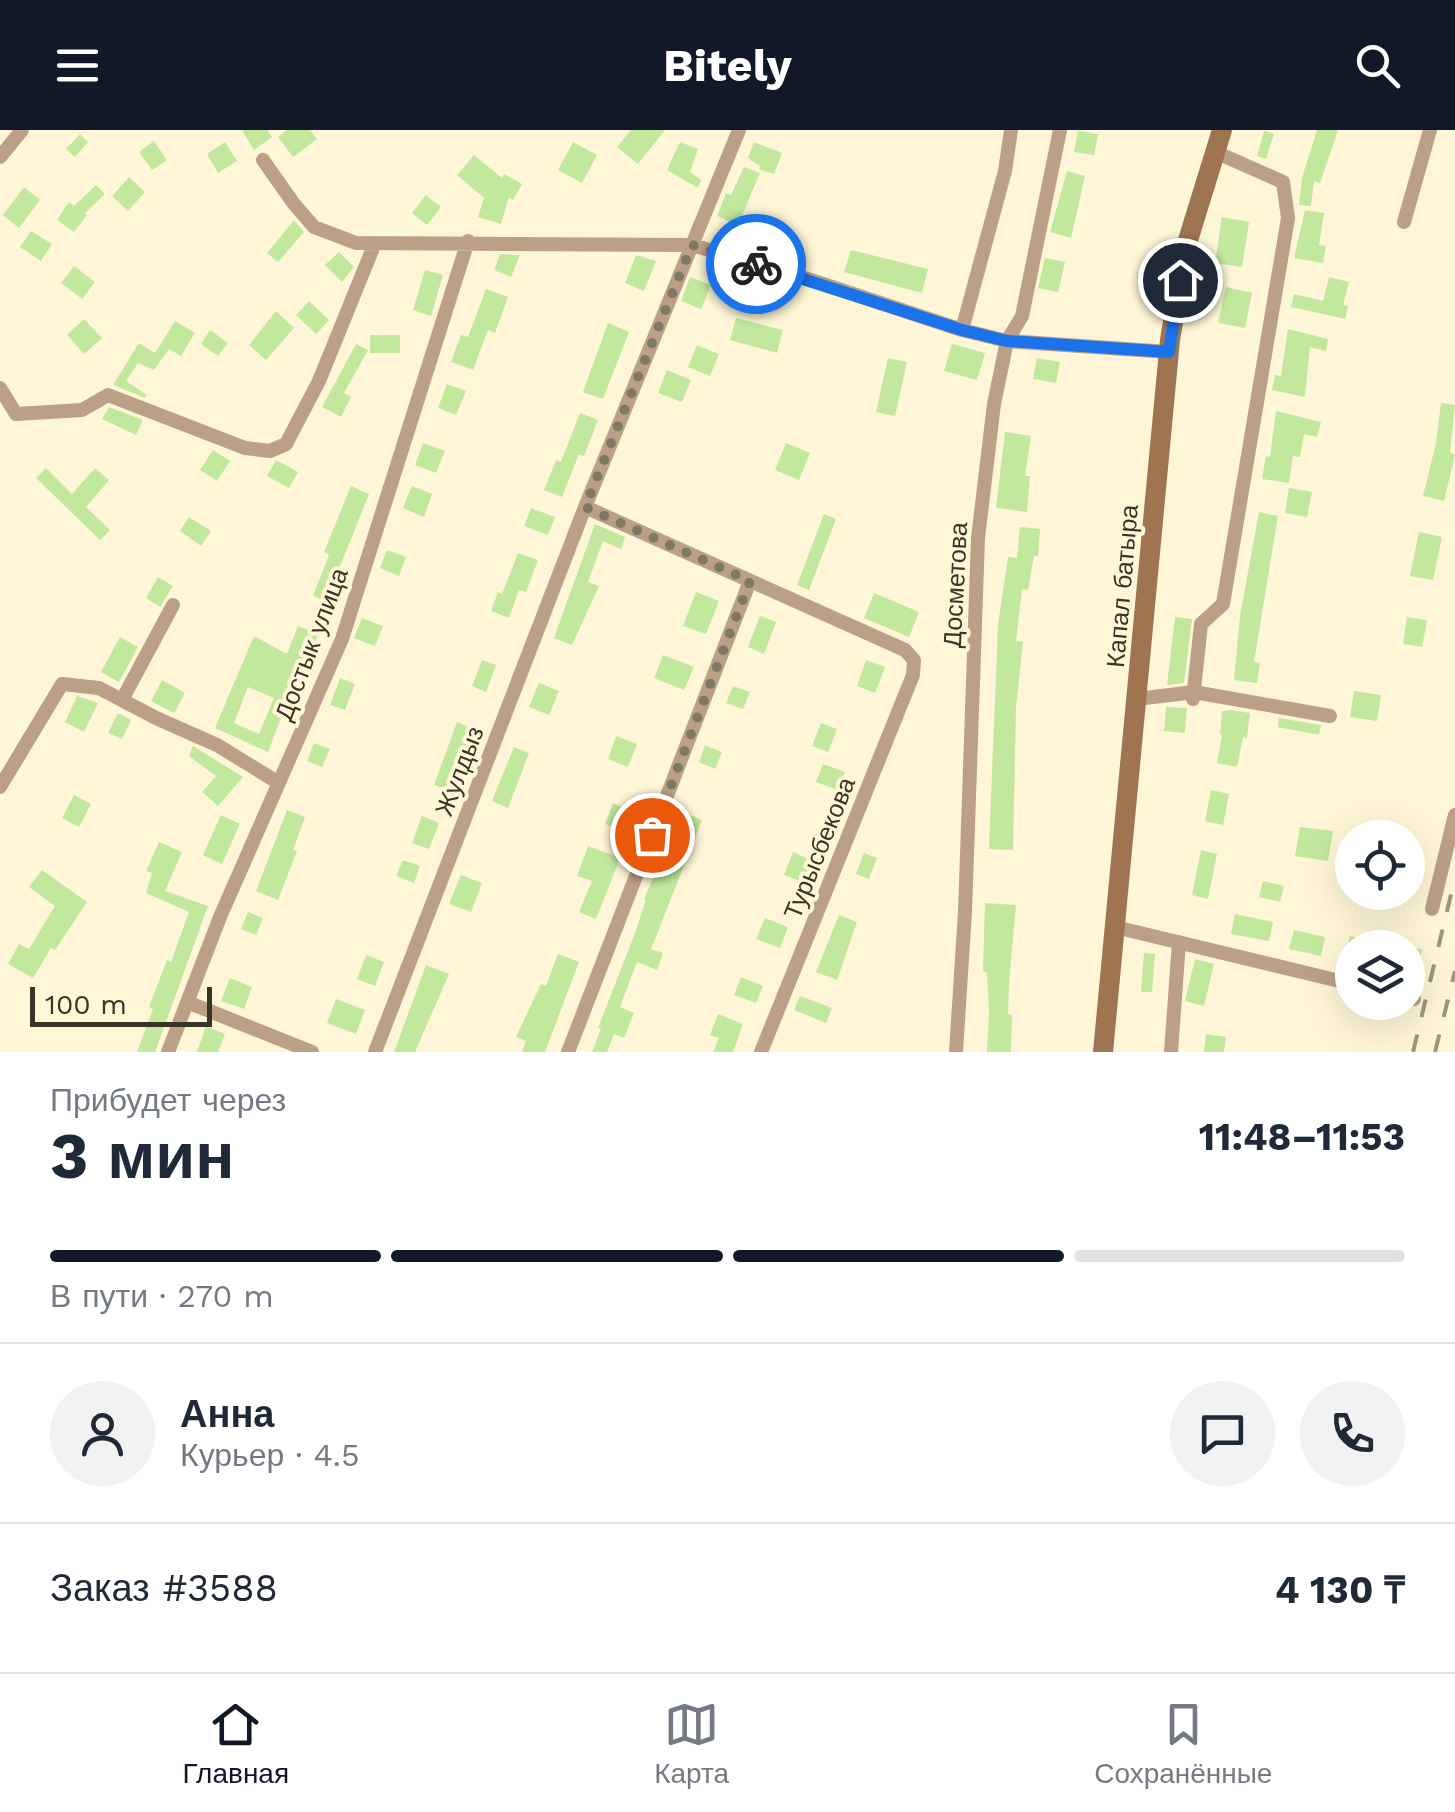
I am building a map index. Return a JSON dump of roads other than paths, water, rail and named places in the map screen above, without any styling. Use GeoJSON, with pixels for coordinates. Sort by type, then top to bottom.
{"type":"FeatureCollection","features":[{"type":"Feature","properties":{"kind":"main road","name":"Капал батыра"},"geometry":{"type":"LineString","coordinates":[[1103,1052],[1169,352],[1185,250],[1222,130]]}},
{"type":"Feature","properties":{"kind":"street"},"geometry":{"type":"LineString","coordinates":[[0,157],[22,130]]}},
{"type":"Feature","properties":{"kind":"street","name":"Жулдыз"},"geometry":{"type":"LineString","coordinates":[[374,1052],[585,507],[739,130]]}},
{"type":"Feature","properties":{"kind":"street"},"geometry":{"type":"LineString","coordinates":[[962,330],[1005,171],[1011,130]]}},
{"type":"Feature","properties":{"kind":"street","name":"Досметова"},"geometry":{"type":"LineString","coordinates":[[955,1051],[965,912],[978,538],[994,404],[1007,341],[1022,316],[1060,130]]}},
{"type":"Feature","properties":{"kind":"street"},"geometry":{"type":"LineString","coordinates":[[1404,222],[1430,130]]}},
{"type":"Feature","properties":{"kind":"street"},"geometry":{"type":"LineString","coordinates":[[1194,696],[1201,624],[1224,604],[1288,218],[1283,182],[1214,151]]}},
{"type":"Feature","properties":{"kind":"street"},"geometry":{"type":"LineString","coordinates":[[263,160],[314,227],[356,243],[692,245],[1007,341],[1169,352]]}},
{"type":"Feature","properties":{"kind":"street","name":"Достык улица"},"geometry":{"type":"LineString","coordinates":[[168,1052],[342,639],[468,241]]}},
{"type":"Feature","properties":{"kind":"street"},"geometry":{"type":"LineString","coordinates":[[0,388],[16,414],[82,410],[108,395],[245,448],[270,451],[286,444],[319,381],[376,243]]}},
{"type":"Feature","properties":{"kind":"street"},"geometry":{"type":"LineString","coordinates":[[568,1052],[750,581],[585,507]]}},
{"type":"Feature","properties":{"kind":"street","name":"Турысбекова"},"geometry":{"type":"LineString","coordinates":[[750,581],[904,650],[914,660],[913,675],[761,1052]]}},
{"type":"Feature","properties":{"kind":"street"},"geometry":{"type":"LineString","coordinates":[[122,700],[173,605]]}},
{"type":"Feature","properties":{"kind":"street"},"geometry":{"type":"LineString","coordinates":[[0,787],[62,684],[99,688],[217,745],[279,783]]}},
{"type":"Feature","properties":{"kind":"street"},"geometry":{"type":"LineString","coordinates":[[1137,699],[1194,696],[1330,716]]}},
{"type":"Feature","properties":{"kind":"street"},"geometry":{"type":"LineString","coordinates":[[1432,909],[1455,816]]}},
{"type":"Feature","properties":{"kind":"street"},"geometry":{"type":"LineString","coordinates":[[1115,927],[1335,980]]}},
{"type":"Feature","properties":{"kind":"street"},"geometry":{"type":"LineString","coordinates":[[1172,1052],[1179,942]]}},
{"type":"Feature","properties":{"kind":"street"},"geometry":{"type":"LineString","coordinates":[[187,1002],[312,1052]]}},
{"type":"Feature","properties":{"kind":"railway"},"geometry":{"type":"LineString","coordinates":[[1413,1052],[1455,878]]}},
{"type":"Feature","properties":{"kind":"railway"},"geometry":{"type":"LineString","coordinates":[[1435,1052],[1455,971]]}}]}
